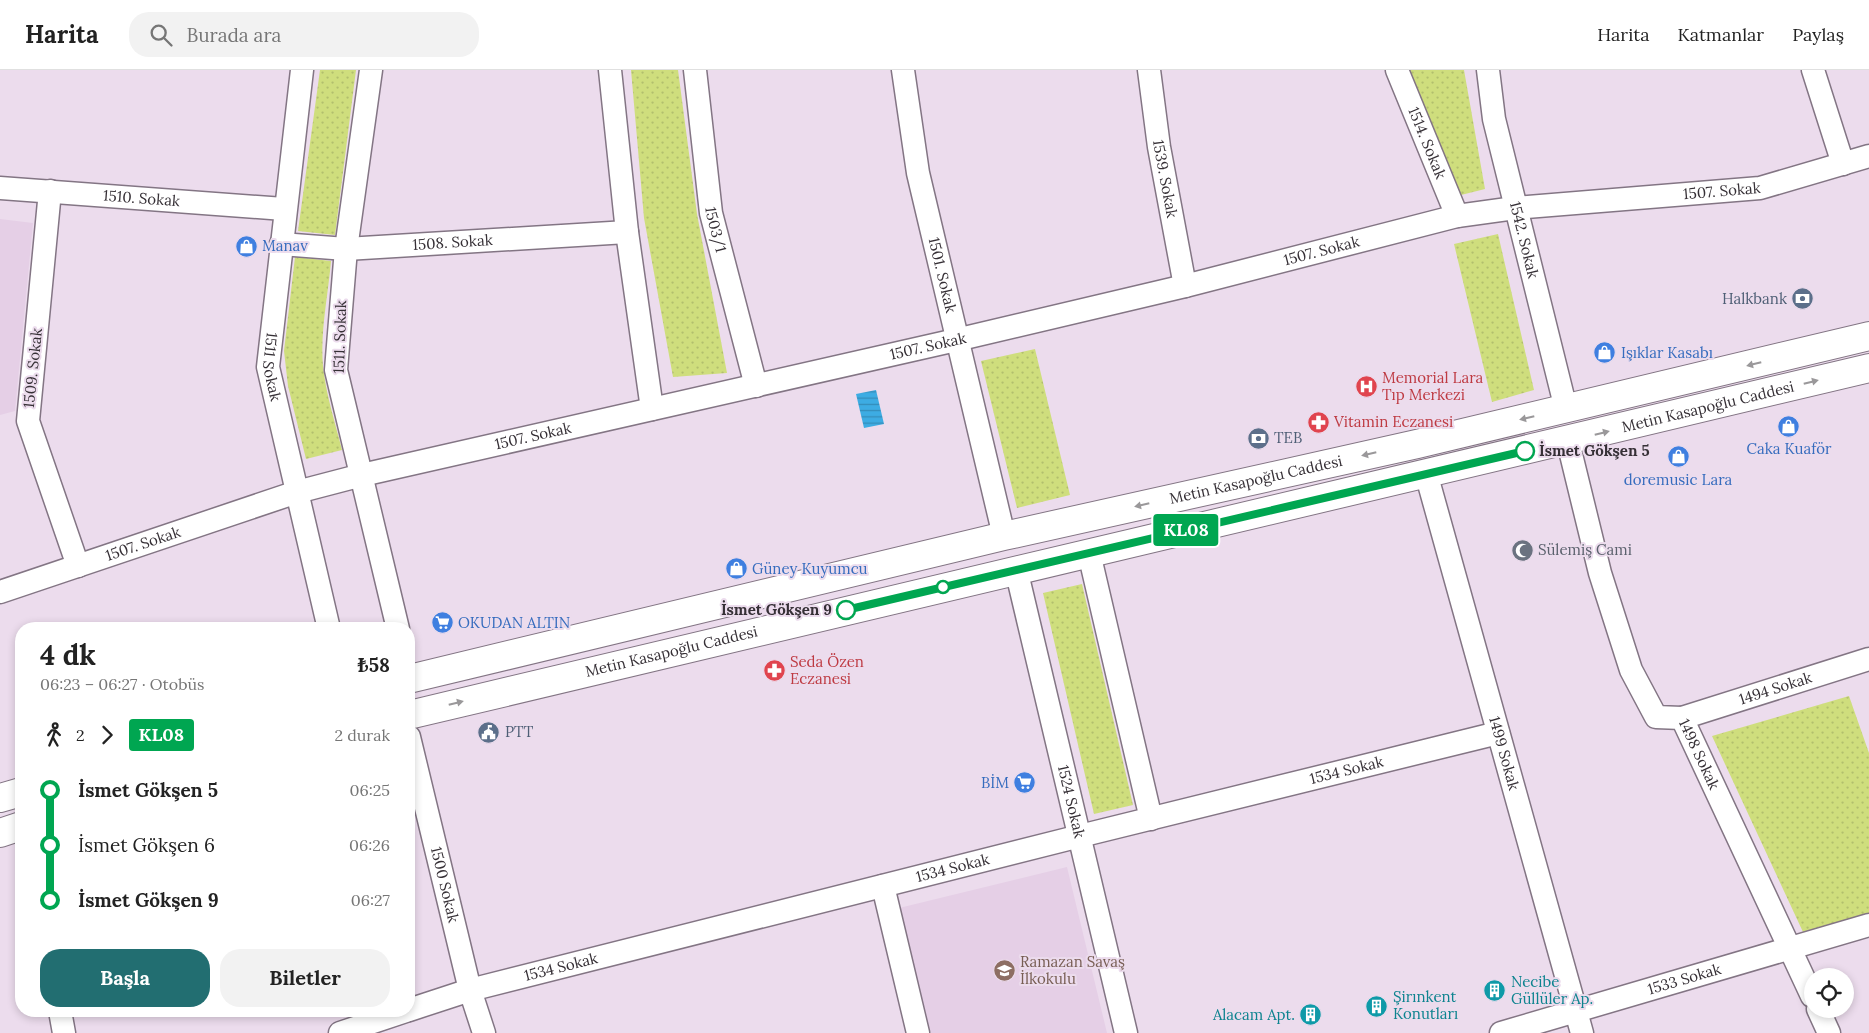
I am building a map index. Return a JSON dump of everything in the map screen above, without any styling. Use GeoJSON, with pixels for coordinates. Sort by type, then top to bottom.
{"type":"FeatureCollection","features":[{"type":"Feature","properties":{"kind":"main road","name":"Metin Kasapoğlu Caddesi"},"geometry":{"type":"LineString","coordinates":[[415,676],[1004,536],[1566,409],[1869,336]]}},
{"type":"Feature","properties":{"kind":"main road","name":"Metin Kasapoğlu Caddesi"},"geometry":{"type":"LineString","coordinates":[[415,714],[1426,473],[1568,442],[1869,368]]}},
{"type":"Feature","properties":{"kind":"main road"},"geometry":{"type":"LineString","coordinates":[[0,798],[15,794]]}},
{"type":"Feature","properties":{"kind":"main road"},"geometry":{"type":"LineString","coordinates":[[0,832],[15,828]]}},
{"type":"Feature","properties":{"kind":"street","name":"1511 Sokak"},"geometry":{"type":"LineString","coordinates":[[302,70],[284,209],[268,367],[327,622]]}},
{"type":"Feature","properties":{"kind":"street","name":"1511. Sokak"},"geometry":{"type":"LineString","coordinates":[[371,70],[346,249],[336,370],[396,622]]}},
{"type":"Feature","properties":{"kind":"street"},"geometry":{"type":"LineString","coordinates":[[610,70],[627,232],[652,409]]}},
{"type":"Feature","properties":{"kind":"street","name":"1503/1"},"geometry":{"type":"LineString","coordinates":[[695,70],[711,213],[756,386]]}},
{"type":"Feature","properties":{"kind":"street","name":"1501. Sokak"},"geometry":{"type":"LineString","coordinates":[[903,70],[918,173],[956,340],[1004,536]]}},
{"type":"Feature","properties":{"kind":"street","name":"1539. Sokak"},"geometry":{"type":"LineString","coordinates":[[1149,70],[1159,147],[1185,286]]}},
{"type":"Feature","properties":{"kind":"street","name":"1514. Sokak"},"geometry":{"type":"LineString","coordinates":[[1397,70],[1458,216]]}},
{"type":"Feature","properties":{"kind":"street","name":"1542. Sokak"},"geometry":{"type":"LineString","coordinates":[[1488,70],[1494,119],[1566,409]]}},
{"type":"Feature","properties":{"kind":"street"},"geometry":{"type":"LineString","coordinates":[[1813,70],[1843,164]]}},
{"type":"Feature","properties":{"kind":"street","name":"1507. Sokak"},"geometry":{"type":"LineString","coordinates":[[0,592],[297,492],[362,475],[1185,286],[1458,216],[1515,208],[1760,188],[1869,156]]}},
{"type":"Feature","properties":{"kind":"street","name":"1510. Sokak"},"geometry":{"type":"LineString","coordinates":[[0,188],[284,209]]}},
{"type":"Feature","properties":{"kind":"street","name":"1509. Sokak"},"geometry":{"type":"LineString","coordinates":[[50,191],[28,421],[78,566]]}},
{"type":"Feature","properties":{"kind":"street","name":"1508. Sokak"},"geometry":{"type":"LineString","coordinates":[[281,244],[346,249],[627,232]]}},
{"type":"Feature","properties":{"kind":"street","name":"1498 Sokak"},"geometry":{"type":"LineString","coordinates":[[1568,442],[1600,573],[1631,670],[1656,717],[1682,718],[1804,977]]}},
{"type":"Feature","properties":{"kind":"street","name":"1499 Sokak"},"geometry":{"type":"LineString","coordinates":[[1426,473],[1582,1033]]}},
{"type":"Feature","properties":{"kind":"street"},"geometry":{"type":"LineString","coordinates":[[1089,553],[1151,819]]}},
{"type":"Feature","properties":{"kind":"street","name":"1524 Sokak"},"geometry":{"type":"LineString","coordinates":[[1016,570],[1126,1033]]}},
{"type":"Feature","properties":{"kind":"street","name":"1494 Sokak"},"geometry":{"type":"LineString","coordinates":[[1682,718],[1869,659]]}},
{"type":"Feature","properties":{"kind":"street","name":"1534 Sokak"},"geometry":{"type":"LineString","coordinates":[[415,1009],[470,990],[1498,733]]}},
{"type":"Feature","properties":{"kind":"street","name":"1500 Sokak"},"geometry":{"type":"LineString","coordinates":[[415,762],[470,990],[484,1033]]}},
{"type":"Feature","properties":{"kind":"street"},"geometry":{"type":"LineString","coordinates":[[883,886],[918,1033]]}},
{"type":"Feature","properties":{"kind":"street","name":"1533 Sokak"},"geometry":{"type":"LineString","coordinates":[[1500,1033],[1869,924]]}},
{"type":"Feature","properties":{"kind":"street"},"geometry":{"type":"LineString","coordinates":[[61,1017],[64,1033]]}},
{"type":"Feature","properties":{"kind":"street","name":"1534 Sokak"},"geometry":{"type":"LineString","coordinates":[[340,1033],[389,1017]]}},
{"type":"Feature","properties":{"kind":"street"},"geometry":{"type":"LineString","coordinates":[[1822,1018],[1828,1033]]}},
{"type":"Feature","properties":{"kind":"shaded area"},"geometry":{"type":"Polygon","coordinates":[[[0,219],[33,223],[15,411],[0,415],[0,219]]]}},
{"type":"Feature","properties":{"kind":"shaded area","name":"Ramazan Savaş İlkokulu"},"geometry":{"type":"Polygon","coordinates":[[[1067,867],[1107,1033],[931,1033],[899,908],[1067,867]]]}},
{"type":"Feature","properties":{"kind":"green space"},"geometry":{"type":"Polygon","coordinates":[[[320,70],[356,70],[335,235],[298,231],[320,70]]]}},
{"type":"Feature","properties":{"kind":"green space"},"geometry":{"type":"Polygon","coordinates":[[[631,70],[678,70],[697,214],[727,373],[673,377],[644,218],[631,70]]]}},
{"type":"Feature","properties":{"kind":"green space"},"geometry":{"type":"Polygon","coordinates":[[[1404,70],[1464,70],[1485,189],[1457,196],[1404,70]]]}},
{"type":"Feature","properties":{"kind":"green space"},"geometry":{"type":"Polygon","coordinates":[[[1498,234],[1534,390],[1492,402],[1454,244],[1498,234]]]}},
{"type":"Feature","properties":{"kind":"green space"},"geometry":{"type":"Polygon","coordinates":[[[295,257],[331,261],[323,327],[322,353],[328,398],[342,450],[306,459],[288,386],[284,351],[295,257]]]}},
{"type":"Feature","properties":{"kind":"green space"},"geometry":{"type":"Polygon","coordinates":[[[1035,349],[1070,495],[1017,508],[981,361],[1035,349]]]}},
{"type":"Feature","properties":{"kind":"green space"},"geometry":{"type":"Polygon","coordinates":[[[1082,584],[1133,805],[1094,814],[1043,593],[1082,584]]]}},
{"type":"Feature","properties":{"kind":"green space"},"geometry":{"type":"Polygon","coordinates":[[[1849,696],[1869,753],[1869,913],[1803,932],[1712,736],[1849,696]]]}},
{"type":"Feature","properties":{"kind":"water"},"geometry":{"type":"Polygon","coordinates":[[[876,390],[884,424],[864,428],[856,394],[876,390]]]}},
{"type":"Feature","properties":{"kind":"bus line","name":"KL08"},"geometry":{"type":"LineString","coordinates":[[846,610],[1525,451]]}},
{"type":"Feature","properties":{"kind":"place","name":"Manav"},"geometry":{"type":"Point","coordinates":[246,246]}},
{"type":"Feature","properties":{"kind":"place","name":"Halkbank"},"geometry":{"type":"Point","coordinates":[1803,299]}},
{"type":"Feature","properties":{"kind":"place","name":"Işıklar Kasabı"},"geometry":{"type":"Point","coordinates":[1605,353]}},
{"type":"Feature","properties":{"kind":"place","name":"Memorial Lara Tıp Merkezi"},"geometry":{"type":"Point","coordinates":[1366,387]}},
{"type":"Feature","properties":{"kind":"place","name":"Vitamin Eczanesi"},"geometry":{"type":"Point","coordinates":[1318,422]}},
{"type":"Feature","properties":{"kind":"place","name":"Caka Kuaför"},"geometry":{"type":"Point","coordinates":[1789,426]}},
{"type":"Feature","properties":{"kind":"place","name":"TEB"},"geometry":{"type":"Point","coordinates":[1258,438]}},
{"type":"Feature","properties":{"kind":"place","name":"İsmet Gökşen 5"},"geometry":{"type":"Point","coordinates":[1525,451]}},
{"type":"Feature","properties":{"kind":"place","name":"doremusic Lara"},"geometry":{"type":"Point","coordinates":[1678,457]}},
{"type":"Feature","properties":{"kind":"place","name":"Sülemiş Cami"},"geometry":{"type":"Point","coordinates":[1522,550]}},
{"type":"Feature","properties":{"kind":"place","name":"Güney Kuyumcu"},"geometry":{"type":"Point","coordinates":[736,569]}},
{"type":"Feature","properties":{"kind":"place","name":"İsmet Gökşen 9"},"geometry":{"type":"Point","coordinates":[846,610]}},
{"type":"Feature","properties":{"kind":"place","name":"OKUDAN ALTIN"},"geometry":{"type":"Point","coordinates":[442,623]}},
{"type":"Feature","properties":{"kind":"place","name":"Seda Özen Eczanesi"},"geometry":{"type":"Point","coordinates":[774,671]}},
{"type":"Feature","properties":{"kind":"place","name":"PTT"},"geometry":{"type":"Point","coordinates":[489,732]}},
{"type":"Feature","properties":{"kind":"place","name":"BİM"},"geometry":{"type":"Point","coordinates":[1025,783]}},
{"type":"Feature","properties":{"kind":"place","name":"Ramazan Savaş İlkokulu"},"geometry":{"type":"Point","coordinates":[1004,971]}},
{"type":"Feature","properties":{"kind":"place","name":"Necibe Güllüler Ap."},"geometry":{"type":"Point","coordinates":[1495,991]}},
{"type":"Feature","properties":{"kind":"place","name":"Şirınkent Konutları"},"geometry":{"type":"Point","coordinates":[1377,1006]}},
{"type":"Feature","properties":{"kind":"place","name":"Alacam Apt."},"geometry":{"type":"Point","coordinates":[1311,1015]}}]}
